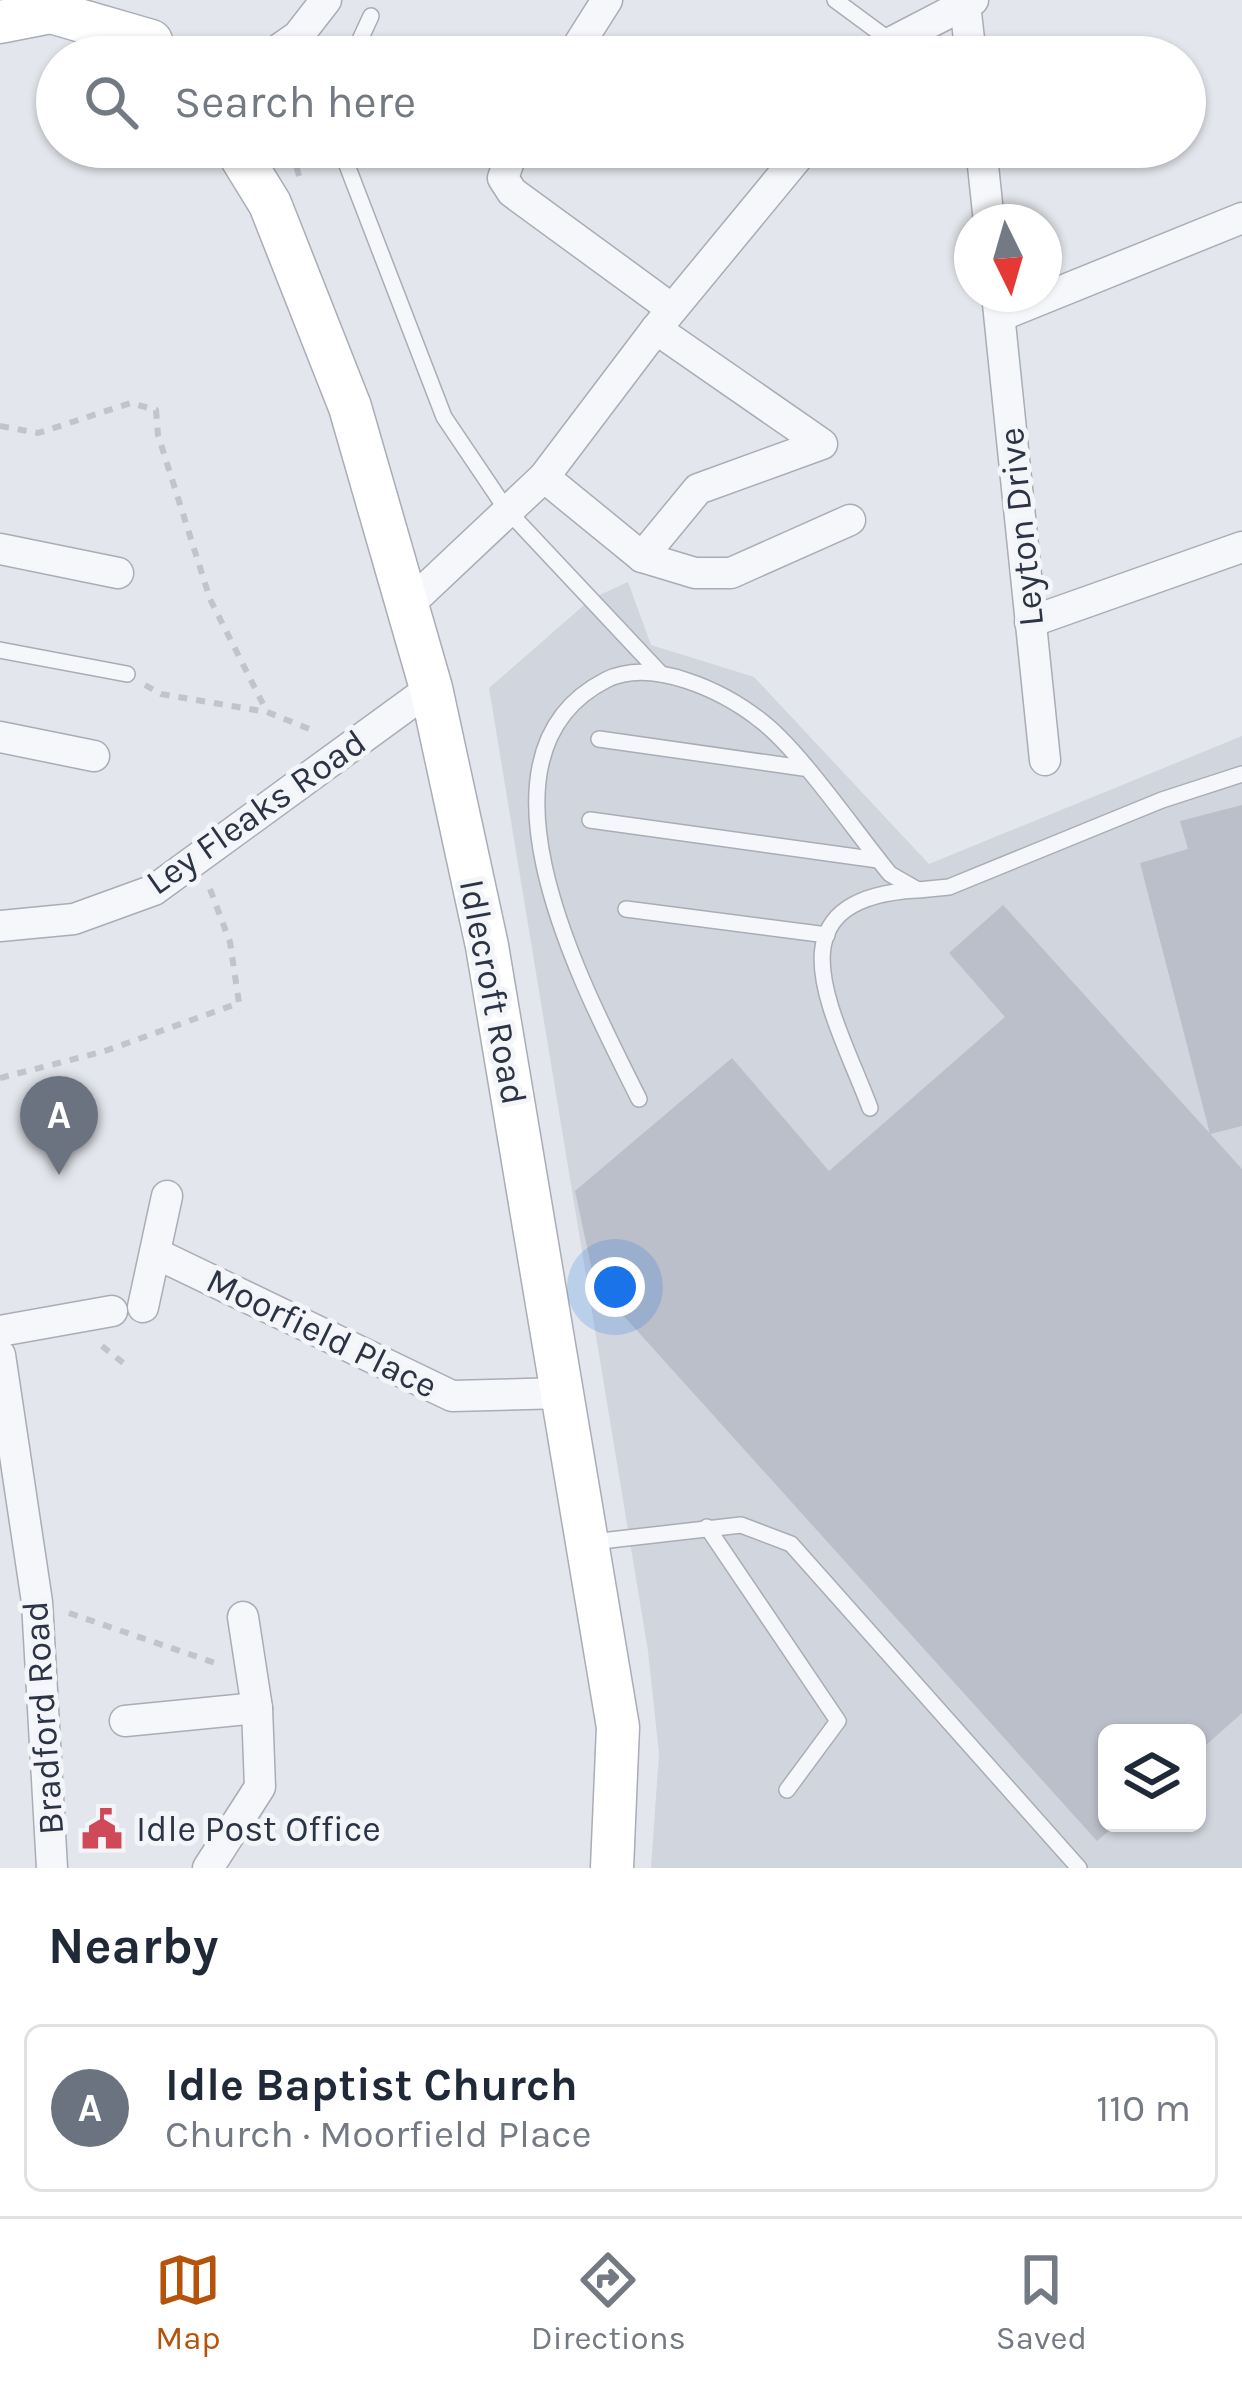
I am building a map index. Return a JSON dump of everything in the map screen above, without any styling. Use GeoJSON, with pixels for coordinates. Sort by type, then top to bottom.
{"type":"FeatureCollection","features":[{"type":"Feature","properties":{"kind":"street"},"geometry":{"type":"LineString","coordinates":[[95,0],[142,36]]}},
{"type":"Feature","properties":{"kind":"street"},"geometry":{"type":"LineString","coordinates":[[123,0],[149,36]]}},
{"type":"Feature","properties":{"kind":"street"},"geometry":{"type":"LineString","coordinates":[[298,36],[326,0]]}},
{"type":"Feature","properties":{"kind":"street"},"geometry":{"type":"LineString","coordinates":[[584,36],[607,0]]}},
{"type":"Feature","properties":{"kind":"street"},"geometry":{"type":"LineString","coordinates":[[909,36],[969,2],[970,36]]}},
{"type":"Feature","properties":{"kind":"street"},"geometry":{"type":"LineString","coordinates":[[0,22],[51,12],[121,36]]}},
{"type":"Feature","properties":{"kind":"street","name":"Idlecroft Road"},"geometry":{"type":"LineString","coordinates":[[248,168],[270,204],[350,407],[431,688],[487,946],[618,1727],[612,1868]]}},
{"type":"Feature","properties":{"kind":"street"},"geometry":{"type":"LineString","coordinates":[[507,168],[503,178],[512,192],[822,443],[698,489],[642,556]]}},
{"type":"Feature","properties":{"kind":"street"},"geometry":{"type":"LineString","coordinates":[[406,605],[506,508],[544,478],[664,319],[789,168]]}},
{"type":"Feature","properties":{"kind":"street"},"geometry":{"type":"LineString","coordinates":[[983,168],[987,204]]}},
{"type":"Feature","properties":{"kind":"street"},"geometry":{"type":"LineString","coordinates":[[1062,282],[1242,218]]}},
{"type":"Feature","properties":{"kind":"street","name":"Leyton Drive"},"geometry":{"type":"LineString","coordinates":[[999,312],[1045,760]]}},
{"type":"Feature","properties":{"kind":"street"},"geometry":{"type":"LineString","coordinates":[[544,478],[642,556],[695,574],[731,573],[850,520]]}},
{"type":"Feature","properties":{"kind":"street"},"geometry":{"type":"LineString","coordinates":[[1030,622],[1242,547]]}},
{"type":"Feature","properties":{"kind":"street"},"geometry":{"type":"LineString","coordinates":[[0,549],[118,573]]}},
{"type":"Feature","properties":{"kind":"street","name":"Ley Fleaks Road"},"geometry":{"type":"LineString","coordinates":[[0,926],[74,919],[154,890],[431,688]]}},
{"type":"Feature","properties":{"kind":"street"},"geometry":{"type":"LineString","coordinates":[[0,737],[94,756]]}},
{"type":"Feature","properties":{"kind":"street","name":"Moorfield Place"},"geometry":{"type":"LineString","coordinates":[[0,1331],[128,1309],[155,1253],[167,1196]]}},
{"type":"Feature","properties":{"kind":"street","name":"Moorfield Place"},"geometry":{"type":"LineString","coordinates":[[155,1253],[452,1396],[564,1393]]}},
{"type":"Feature","properties":{"kind":"street","name":"Bradford Road"},"geometry":{"type":"LineString","coordinates":[[0,1355],[7,1436],[37,1602],[52,1868]]}},
{"type":"Feature","properties":{"kind":"street"},"geometry":{"type":"LineString","coordinates":[[208,1868],[260,1787],[257,1708],[243,1617]]}},
{"type":"Feature","properties":{"kind":"street"},"geometry":{"type":"LineString","coordinates":[[124,1721],[257,1708]]}},
{"type":"Feature","properties":{"kind":"lane"},"geometry":{"type":"LineString","coordinates":[[835,0],[872,36]]}},
{"type":"Feature","properties":{"kind":"lane"},"geometry":{"type":"LineString","coordinates":[[362,36],[371,16]]}},
{"type":"Feature","properties":{"kind":"lane"},"geometry":{"type":"LineString","coordinates":[[348,168],[444,417],[506,508],[662,674]]}},
{"type":"Feature","properties":{"kind":"lane"},"geometry":{"type":"LineString","coordinates":[[0,650],[127,674]]}},
{"type":"Feature","properties":{"kind":"lane"},"geometry":{"type":"LineString","coordinates":[[639,1099],[570,961],[538,823],[536,771],[551,729],[578,694],[615,676],[662,674],[714,692],[762,721],[890,874],[918,890]]}},
{"type":"Feature","properties":{"kind":"lane"},"geometry":{"type":"LineString","coordinates":[[599,739],[802,768]]}},
{"type":"Feature","properties":{"kind":"lane"},"geometry":{"type":"LineString","coordinates":[[870,1108],[824,984],[820,956],[827,935],[853,900],[875,892],[949,887],[1162,800],[1242,774]]}},
{"type":"Feature","properties":{"kind":"lane"},"geometry":{"type":"LineString","coordinates":[[590,820],[878,860]]}},
{"type":"Feature","properties":{"kind":"lane"},"geometry":{"type":"LineString","coordinates":[[626,909],[827,935]]}},
{"type":"Feature","properties":{"kind":"lane"},"geometry":{"type":"LineString","coordinates":[[589,1542],[741,1526],[791,1544],[1079,1868]]}},
{"type":"Feature","properties":{"kind":"lane"},"geometry":{"type":"LineString","coordinates":[[707,1527],[838,1720],[787,1790]]}},
{"type":"Feature","properties":{"kind":"path"},"geometry":{"type":"LineString","coordinates":[[0,426],[38,433],[131,403],[156,410],[158,435],[210,599],[267,712]]}},
{"type":"Feature","properties":{"kind":"path"},"geometry":{"type":"LineString","coordinates":[[127,674],[161,694],[267,712],[352,746]]}},
{"type":"Feature","properties":{"kind":"path"},"geometry":{"type":"LineString","coordinates":[[0,1078],[105,1051],[238,1003],[230,942],[199,857]]}},
{"type":"Feature","properties":{"kind":"path"},"geometry":{"type":"LineString","coordinates":[[37,1602],[252,1675]]}},
{"type":"Feature","properties":{"kind":"shaded area"},"geometry":{"type":"Polygon","coordinates":[[[628,582],[651,645],[754,677],[929,864],[1242,736],[1242,1868],[651,1868],[659,1754],[648,1651],[489,688],[591,599],[628,582]]]}},
{"type":"Feature","properties":{"kind":"building"},"geometry":{"type":"Polygon","coordinates":[[[1242,805],[1242,1126],[1210,1134],[1140,863],[1188,849],[1180,821],[1242,805]]]}},
{"type":"Feature","properties":{"kind":"building"},"geometry":{"type":"Polygon","coordinates":[[[1003,905],[1242,1169],[1242,1713],[1206,1745],[1206,1724],[1098,1724],[1098,1832],[1108,1832],[1097,1841],[595,1284],[575,1191],[732,1058],[829,1171],[1005,1017],[949,953],[1003,905]]]}},
{"type":"Feature","properties":{"kind":"place","name":"Idle Baptist Church"},"geometry":{"type":"Point","coordinates":[59,1175]}},
{"type":"Feature","properties":{"kind":"place","name":"Idle Post Office"},"geometry":{"type":"Point","coordinates":[102,1829]}}]}
